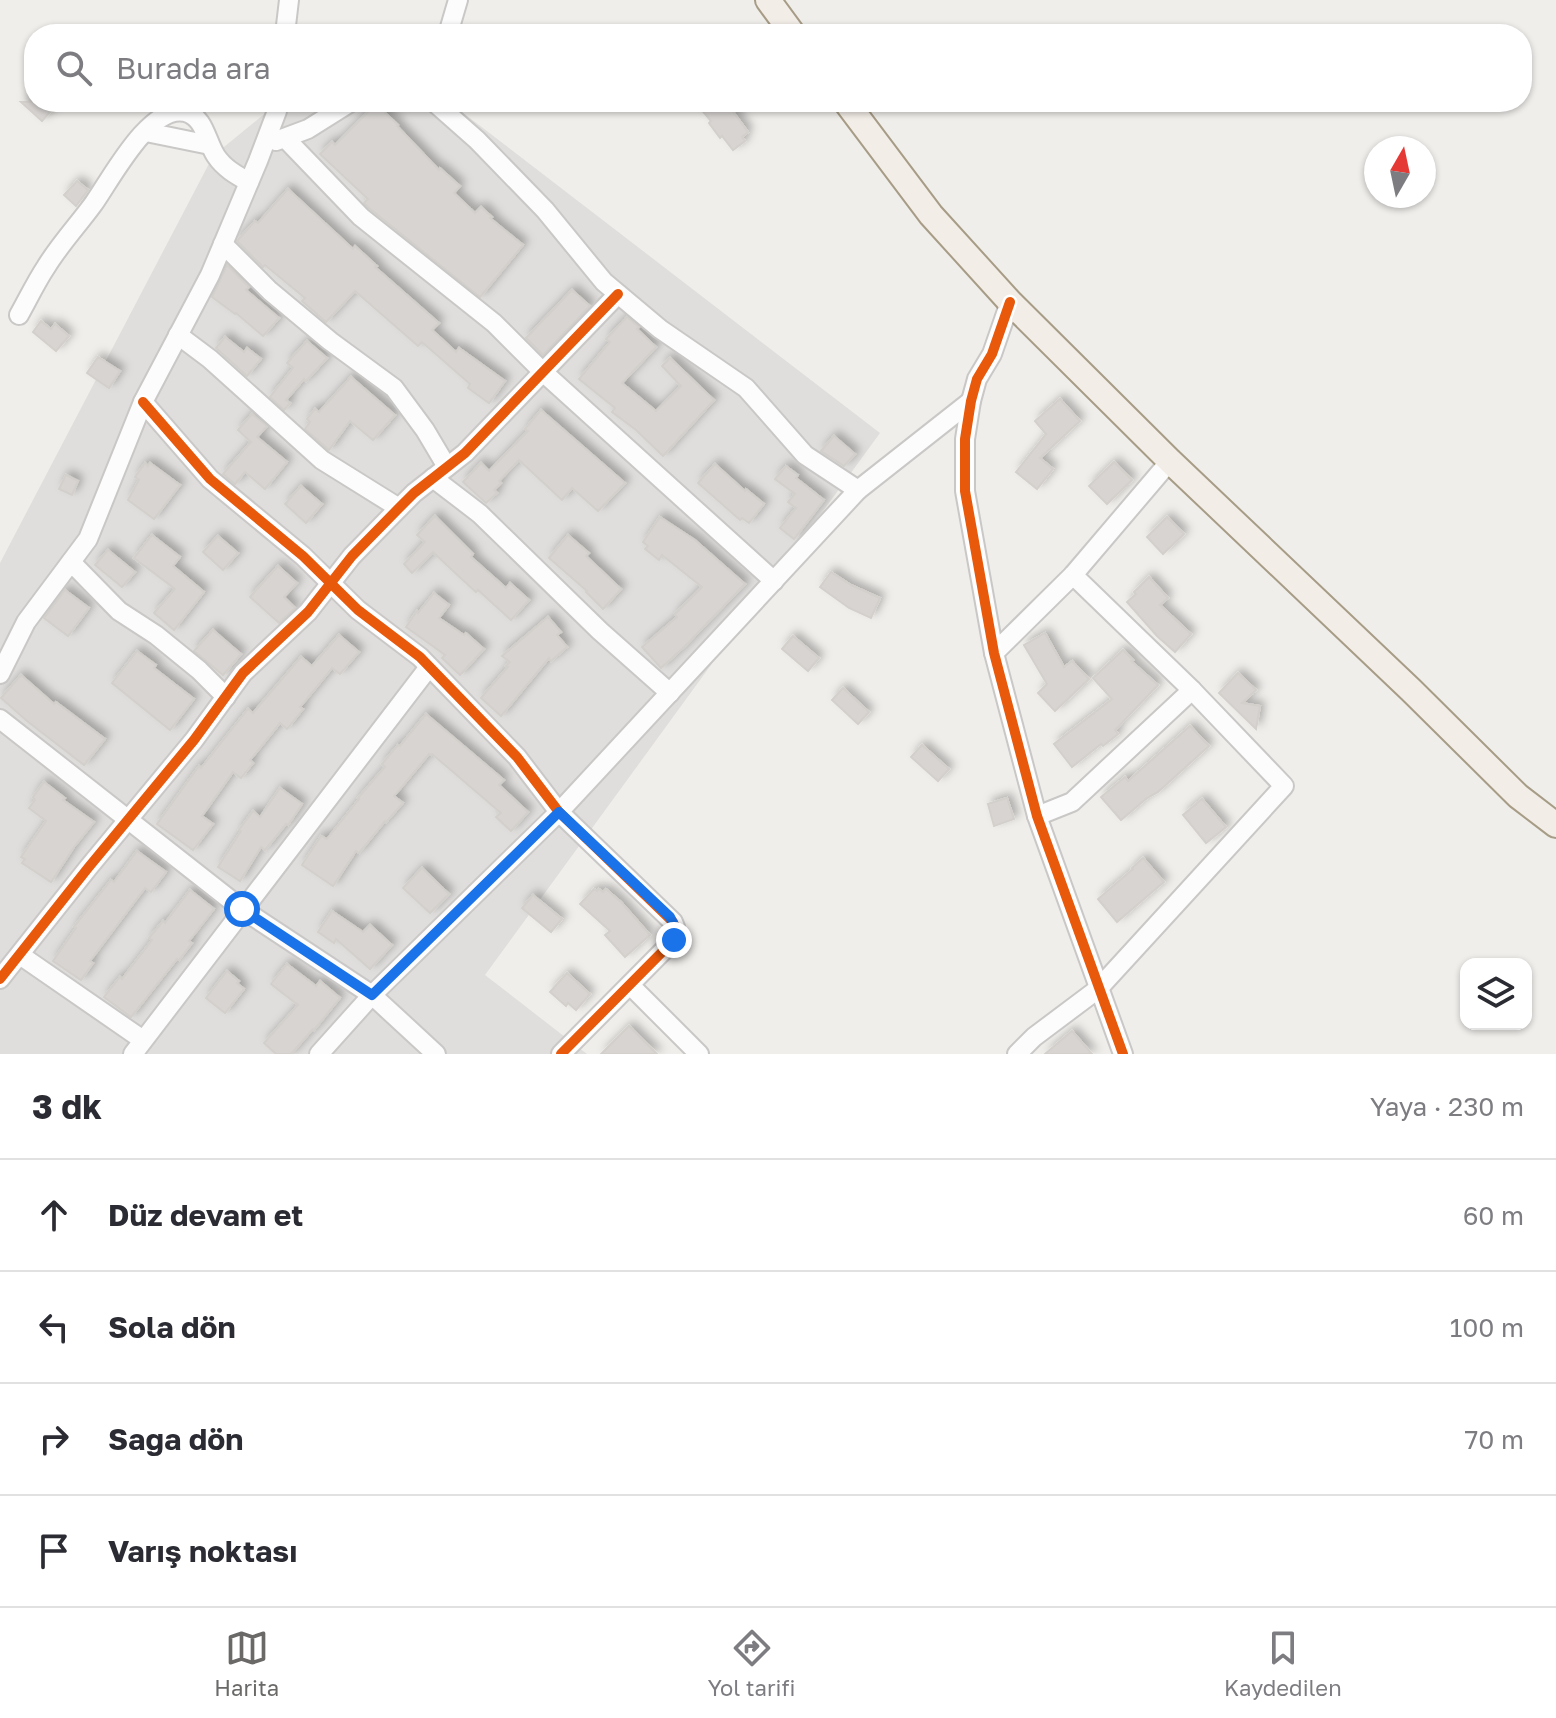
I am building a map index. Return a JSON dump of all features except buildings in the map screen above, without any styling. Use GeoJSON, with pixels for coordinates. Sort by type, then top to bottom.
{"type":"FeatureCollection","features":[{"type":"Feature","properties":{"kind":"main road"},"geometry":{"type":"LineString","coordinates":[[768,0],[786,24]]}},
{"type":"Feature","properties":{"kind":"main road"},"geometry":{"type":"LineString","coordinates":[[854,112],[931,215],[1010,302],[1170,461],[1400,679],[1518,796],[1556,825]]}},
{"type":"Feature","properties":{"kind":"street"},"geometry":{"type":"LineString","coordinates":[[286,24],[289,0]]}},
{"type":"Feature","properties":{"kind":"street"},"geometry":{"type":"LineString","coordinates":[[451,24],[458,0]]}},
{"type":"Feature","properties":{"kind":"street"},"geometry":{"type":"LineString","coordinates":[[19,315],[47,265],[133,145],[167,114],[177,112]]}},
{"type":"Feature","properties":{"kind":"street"},"geometry":{"type":"LineString","coordinates":[[185,112],[199,120],[223,165],[249,182]]}},
{"type":"Feature","properties":{"kind":"street"},"geometry":{"type":"LineString","coordinates":[[0,674],[26,622],[88,539],[143,402],[210,275],[277,112]]}},
{"type":"Feature","properties":{"kind":"street"},"geometry":{"type":"LineString","coordinates":[[264,145],[308,129],[335,112]]}},
{"type":"Feature","properties":{"kind":"street"},"geometry":{"type":"LineString","coordinates":[[445,112],[545,210],[604,282],[660,329],[746,388],[805,455],[858,490]]}},
{"type":"Feature","properties":{"kind":"street"},"geometry":{"type":"LineString","coordinates":[[146,132],[210,145]]}},
{"type":"Feature","properties":{"kind":"street"},"geometry":{"type":"LineString","coordinates":[[285,138],[361,217],[494,323],[543,372],[774,581]]}},
{"type":"Feature","properties":{"kind":"street"},"geometry":{"type":"LineString","coordinates":[[223,244],[270,291],[330,341],[394,388],[425,430],[440,473],[600,631],[670,693]]}},
{"type":"Feature","properties":{"kind":"street"},"geometry":{"type":"LineString","coordinates":[[0,979],[194,740],[243,673],[308,612],[352,556],[399,508],[465,453],[618,294]]}},
{"type":"Feature","properties":{"kind":"street"},"geometry":{"type":"LineString","coordinates":[[1010,302],[992,354],[977,379],[971,401],[965,439],[965,491],[994,653],[1037,816],[1123,1054]]}},
{"type":"Feature","properties":{"kind":"street"},"geometry":{"type":"LineString","coordinates":[[178,335],[210,359],[322,460],[399,508]]}},
{"type":"Feature","properties":{"kind":"street"},"geometry":{"type":"LineString","coordinates":[[319,1054],[372,995],[559,812],[858,490],[971,401]]}},
{"type":"Feature","properties":{"kind":"street"},"geometry":{"type":"LineString","coordinates":[[143,402],[210,479],[303,556],[358,610],[420,657],[517,757],[559,812],[673,922],[674,940],[561,1054]]}},
{"type":"Feature","properties":{"kind":"street"},"geometry":{"type":"LineString","coordinates":[[994,653],[1073,575],[1170,461]]}},
{"type":"Feature","properties":{"kind":"street"},"geometry":{"type":"LineString","coordinates":[[71,562],[119,611],[156,635],[226,697]]}},
{"type":"Feature","properties":{"kind":"street"},"geometry":{"type":"LineString","coordinates":[[1017,1054],[1034,1037],[1098,989],[1284,786],[1192,690],[1073,575]]}},
{"type":"Feature","properties":{"kind":"street"},"geometry":{"type":"LineString","coordinates":[[20,955],[138,1047],[429,667]]}},
{"type":"Feature","properties":{"kind":"street"},"geometry":{"type":"LineString","coordinates":[[1037,816],[1072,802],[1192,690]]}},
{"type":"Feature","properties":{"kind":"street"},"geometry":{"type":"LineString","coordinates":[[0,719],[242,909],[372,995],[436,1054]]}},
{"type":"Feature","properties":{"kind":"street"},"geometry":{"type":"LineString","coordinates":[[630,985],[699,1054]]}},
{"type":"Feature","properties":{"kind":"shaded area"},"geometry":{"type":"Polygon","coordinates":[[[267,112],[462,112],[880,433],[485,975],[587,1054],[0,1054],[0,563],[213,156],[267,112]]]}},
{"type":"Feature","properties":{"kind":"cycle path"},"geometry":{"type":"LineString","coordinates":[[0,979],[194,740],[243,673],[308,612],[352,556],[399,508],[465,453],[618,294]]}},
{"type":"Feature","properties":{"kind":"cycle path"},"geometry":{"type":"LineString","coordinates":[[1010,302],[992,354],[977,379],[971,401],[965,439],[965,491],[994,653],[1037,816],[1123,1054]]}},
{"type":"Feature","properties":{"kind":"cycle path"},"geometry":{"type":"LineString","coordinates":[[143,402],[210,479],[303,556],[358,610],[420,657],[517,757],[559,812],[673,922],[674,940],[561,1054]]}},
{"type":"Feature","properties":{"kind":"route"},"geometry":{"type":"LineString","coordinates":[[242,909],[372,995],[559,812],[670,917],[675,927],[674,940]]}}]}
